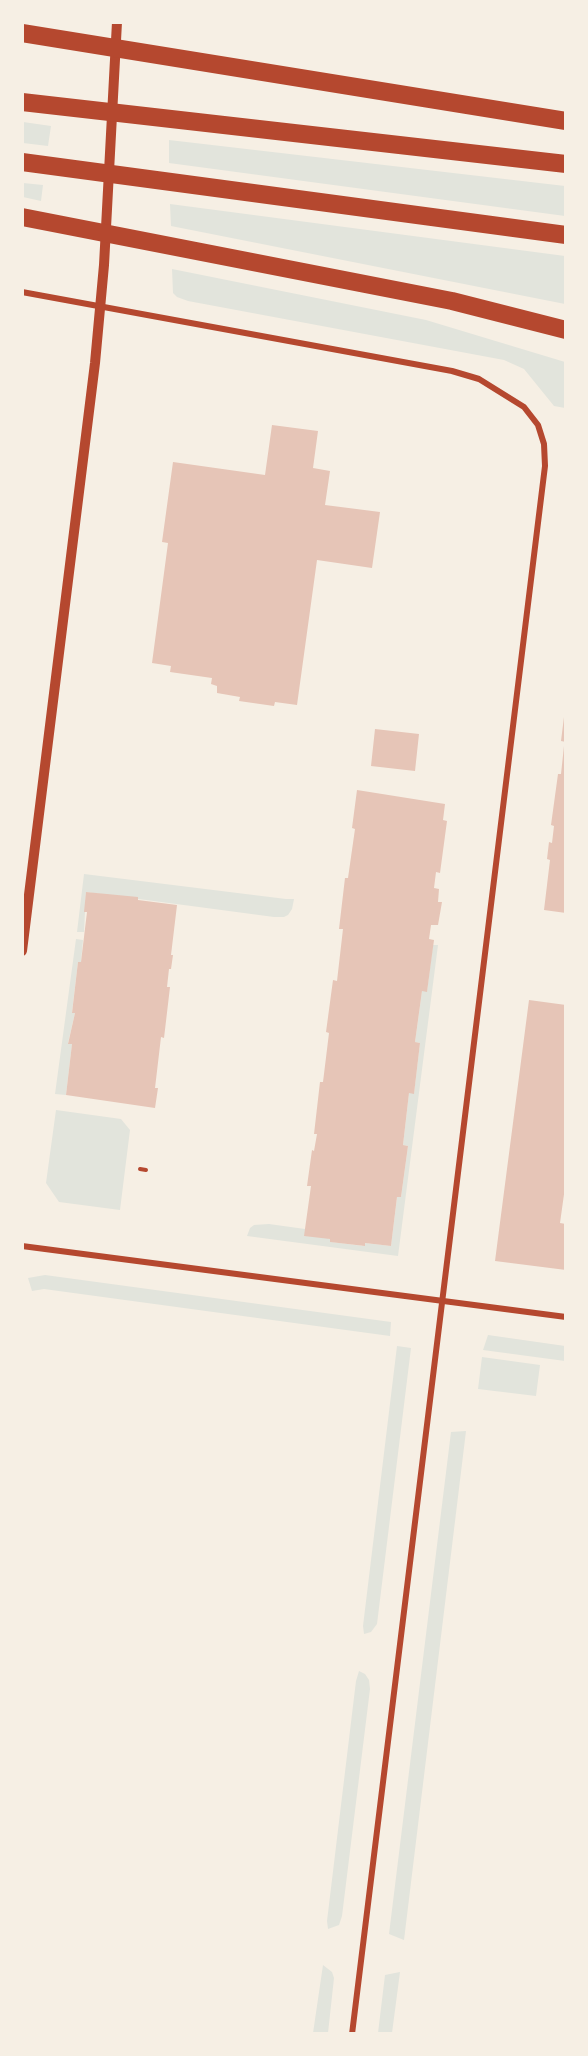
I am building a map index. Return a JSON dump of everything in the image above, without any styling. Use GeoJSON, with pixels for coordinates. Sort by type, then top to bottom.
{"type":"FeatureCollection","features":[{"type":"Feature","properties":{"kind":"highway"},"geometry":{"type":"LineString","coordinates":[[22,33],[566,121]]}},
{"type":"Feature","properties":{"kind":"highway"},"geometry":{"type":"LineString","coordinates":[[22,102],[566,164]]}},
{"type":"Feature","properties":{"kind":"highway"},"geometry":{"type":"LineString","coordinates":[[22,162],[566,235]]}},
{"type":"Feature","properties":{"kind":"highway"},"geometry":{"type":"LineString","coordinates":[[22,217],[452,301],[566,330]]}},
{"type":"Feature","properties":{"kind":"street"},"geometry":{"type":"LineString","coordinates":[[22,951],[94,375],[104,265],[117,22]]}},
{"type":"Feature","properties":{"kind":"street"},"geometry":{"type":"LineString","coordinates":[[22,292],[452,371],[479,379],[524,407],[538,425],[544,444],[545,466],[352,2034]]}},
{"type":"Feature","properties":{"kind":"street"},"geometry":{"type":"LineString","coordinates":[[22,1246],[566,1317]]}},
{"type":"Feature","properties":{"kind":"path"},"geometry":{"type":"LineString","coordinates":[[140,1169],[146,1170]]}},
{"type":"Feature","properties":{"kind":"shaded area"},"geometry":{"type":"Polygon","coordinates":[[[23,122],[51,126],[48,146],[23,143],[23,122]]]}},
{"type":"Feature","properties":{"kind":"shaded area"},"geometry":{"type":"Polygon","coordinates":[[[169,140],[565,186],[565,216],[169,163],[169,140]]]}},
{"type":"Feature","properties":{"kind":"shaded area"},"geometry":{"type":"Polygon","coordinates":[[[23,183],[43,185],[41,201],[23,197],[23,183]]]}},
{"type":"Feature","properties":{"kind":"shaded area"},"geometry":{"type":"Polygon","coordinates":[[[170,204],[565,256],[565,304],[171,226],[170,204]]]}},
{"type":"Feature","properties":{"kind":"shaded area"},"geometry":{"type":"Polygon","coordinates":[[[172,269],[426,320],[565,362],[565,408],[554,406],[524,369],[504,360],[188,301],[173,293],[172,269]]]}},
{"type":"Feature","properties":{"kind":"shaded area"},"geometry":{"type":"Polygon","coordinates":[[[84,874],[294,899],[288,915],[274,917],[86,892],[84,932],[77,932],[84,874]]]}},
{"type":"Feature","properties":{"kind":"shaded area"},"geometry":{"type":"Polygon","coordinates":[[[76,939],[83,940],[72,1012],[75,1013],[68,1043],[72,1044],[66,1095],[55,1094],[76,939]]]}},
{"type":"Feature","properties":{"kind":"shaded area"},"geometry":{"type":"Polygon","coordinates":[[[433,945],[438,945],[398,1256],[247,1236],[254,1225],[269,1224],[305,1229],[330,1239],[331,1242],[391,1246],[397,1197],[401,1197],[408,1146],[403,1145],[409,1093],[414,1093],[420,1043],[415,1042],[422,991],[427,991],[433,945]]]}},
{"type":"Feature","properties":{"kind":"shaded area"},"geometry":{"type":"Polygon","coordinates":[[[56,1110],[121,1119],[130,1130],[120,1210],[59,1202],[46,1183],[56,1110]]]}},
{"type":"Feature","properties":{"kind":"shaded area"},"geometry":{"type":"Polygon","coordinates":[[[45,1275],[391,1322],[390,1336],[44,1289],[32,1291],[28,1278],[45,1275]]]}},
{"type":"Feature","properties":{"kind":"shaded area"},"geometry":{"type":"Polygon","coordinates":[[[488,1335],[565,1346],[565,1361],[483,1350],[488,1335]]]}},
{"type":"Feature","properties":{"kind":"shaded area"},"geometry":{"type":"Polygon","coordinates":[[[397,1346],[411,1348],[377,1624],[371,1632],[364,1634],[363,1626],[397,1346]]]}},
{"type":"Feature","properties":{"kind":"shaded area"},"geometry":{"type":"Polygon","coordinates":[[[482,1357],[540,1365],[536,1396],[478,1389],[482,1357]]]}},
{"type":"Feature","properties":{"kind":"shaded area"},"geometry":{"type":"Polygon","coordinates":[[[466,1431],[404,1940],[389,1934],[451,1432],[466,1431]]]}},
{"type":"Feature","properties":{"kind":"shaded area"},"geometry":{"type":"Polygon","coordinates":[[[359,1671],[369,1680],[370,1689],[342,1916],[339,1925],[328,1929],[327,1921],[359,1671]]]}},
{"type":"Feature","properties":{"kind":"shaded area"},"geometry":{"type":"Polygon","coordinates":[[[323,1965],[332,1972],[334,1978],[328,2033],[313,2033],[323,1965]]]}},
{"type":"Feature","properties":{"kind":"shaded area"},"geometry":{"type":"Polygon","coordinates":[[[400,1972],[392,2033],[378,2033],[385,1975],[400,1972]]]}},
{"type":"Feature","properties":{"kind":"building"},"geometry":{"type":"Polygon","coordinates":[[[272,425],[318,431],[313,468],[330,471],[325,505],[380,512],[372,568],[317,560],[297,705],[275,702],[274,706],[239,701],[240,697],[217,693],[217,686],[211,684],[212,678],[170,672],[171,666],[152,663],[168,543],[162,542],[173,462],[265,475],[272,425]]]}},
{"type":"Feature","properties":{"kind":"building"},"geometry":{"type":"Polygon","coordinates":[[[564,717],[566,717],[566,742],[561,741],[564,717]]]}},
{"type":"Feature","properties":{"kind":"building"},"geometry":{"type":"Polygon","coordinates":[[[375,729],[419,734],[415,771],[371,766],[375,729]]]}},
{"type":"Feature","properties":{"kind":"building"},"geometry":{"type":"Polygon","coordinates":[[[564,746],[566,746],[566,913],[544,910],[550,860],[547,859],[549,842],[552,843],[554,826],[551,825],[564,746]]]}},
{"type":"Feature","properties":{"kind":"building"},"geometry":{"type":"Polygon","coordinates":[[[357,790],[445,804],[443,820],[447,821],[440,873],[436,872],[434,888],[439,889],[438,902],[442,902],[438,925],[431,925],[429,939],[434,940],[427,992],[422,991],[415,1042],[420,1043],[414,1094],[409,1093],[403,1145],[408,1146],[401,1197],[397,1197],[391,1246],[330,1242],[330,1239],[304,1236],[311,1186],[307,1186],[312,1150],[314,1151],[317,1134],[314,1134],[320,1082],[323,1082],[329,1033],[326,1032],[333,980],[337,981],[343,929],[339,929],[345,878],[348,878],[355,829],[352,828],[357,790]]]}},
{"type":"Feature","properties":{"kind":"building"},"geometry":{"type":"Polygon","coordinates":[[[86,892],[138,897],[138,900],[177,905],[171,955],[173,955],[167,987],[170,987],[164,1038],[161,1037],[155,1088],[158,1088],[155,1108],[66,1095],[72,1044],[68,1044],[75,1013],[72,1013],[78,962],[81,962],[87,912],[84,912],[86,892]]]}},
{"type":"Feature","properties":{"kind":"building"},"geometry":{"type":"Polygon","coordinates":[[[529,1000],[566,1005],[566,1180],[560,1223],[566,1224],[566,1270],[495,1261],[529,1000]]]}}]}
